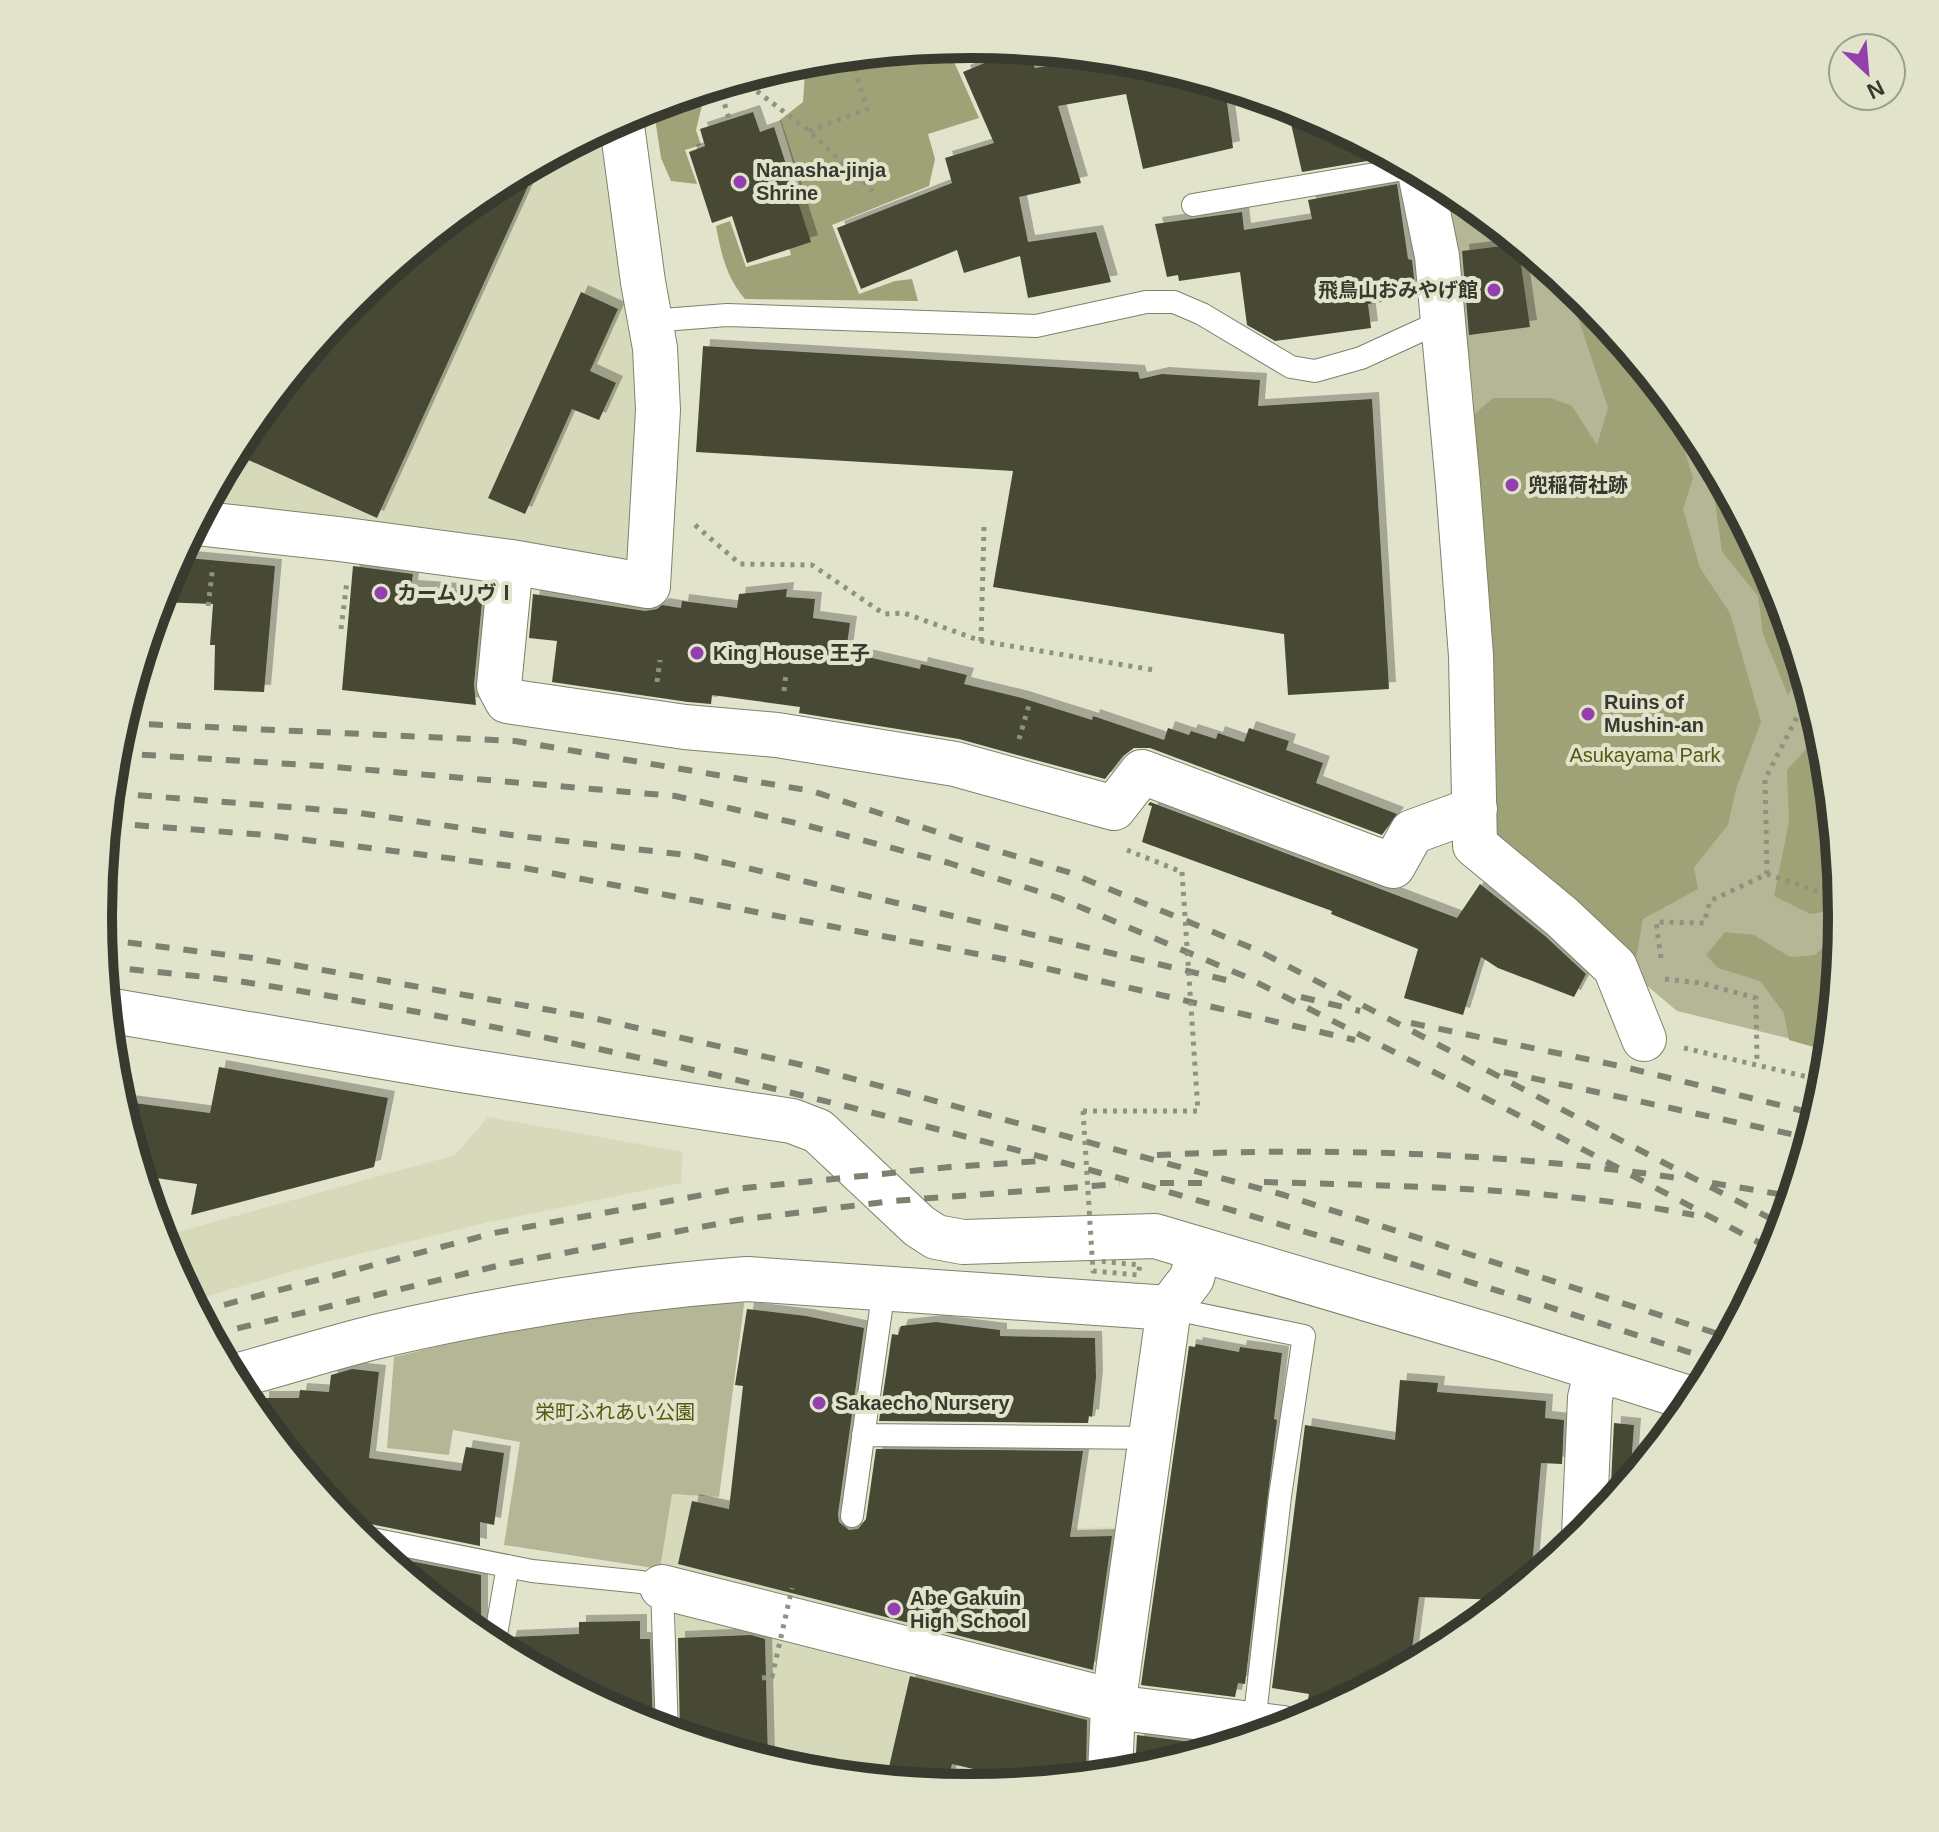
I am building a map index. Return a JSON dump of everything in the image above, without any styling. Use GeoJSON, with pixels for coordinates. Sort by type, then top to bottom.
{"type":"FeatureCollection","features":[{"type":"Feature","properties":{"kind":"street"},"geometry":{"type":"LineString","coordinates":[[207,524],[511,562],[648,586],[658,410],[655,348],[623,131]]}},
{"type":"Feature","properties":{"kind":"street"},"geometry":{"type":"LineString","coordinates":[[1423,189],[1437,256],[1444,320],[1471,656],[1475,845],[1562,917],[1615,967],[1644,1039]]}},
{"type":"Feature","properties":{"kind":"street"},"geometry":{"type":"LineString","coordinates":[[511,562],[499,686],[507,701],[685,727],[777,735],[955,764],[1114,808],[1142,772],[1393,866],[1412,832],[1475,809]]}},
{"type":"Feature","properties":{"kind":"street"},"geometry":{"type":"LineString","coordinates":[[117,1012],[455,1069],[792,1121],[818,1131],[919,1226],[936,1237],[963,1242],[1155,1236],[1681,1396]]}},
{"type":"Feature","properties":{"kind":"street"},"geometry":{"type":"LineString","coordinates":[[1111,1762],[1113,1704],[1169,1308],[1192,1278],[1199,1250]]}},
{"type":"Feature","properties":{"kind":"street"},"geometry":{"type":"LineString","coordinates":[[244,1374],[378,1336],[519,1308],[688,1283],[747,1279],[1169,1308]]}},
{"type":"Feature","properties":{"kind":"street"},"geometry":{"type":"LineString","coordinates":[[1585,1514],[1590,1398],[1597,1369]]}},
{"type":"Feature","properties":{"kind":"street"},"geometry":{"type":"LineString","coordinates":[[662,1587],[1113,1704],[1256,1724]]}},
{"type":"Feature","properties":{"kind":"lane"},"geometry":{"type":"LineString","coordinates":[[1193,205],[1394,171]]}},
{"type":"Feature","properties":{"kind":"lane"},"geometry":{"type":"LineString","coordinates":[[650,321],[727,315],[1036,326],[1146,302],[1174,302],[1202,314],[1291,367],[1315,371],[1361,358],[1444,320]]}},
{"type":"Feature","properties":{"kind":"lane"},"geometry":{"type":"LineString","coordinates":[[852,1516],[884,1288]]}},
{"type":"Feature","properties":{"kind":"lane"},"geometry":{"type":"LineString","coordinates":[[1169,1308],[1304,1336],[1280,1496],[1269,1719]]}},
{"type":"Feature","properties":{"kind":"lane"},"geometry":{"type":"LineString","coordinates":[[863,1435],[1151,1438]]}},
{"type":"Feature","properties":{"kind":"lane"},"geometry":{"type":"LineString","coordinates":[[382,1541],[508,1566],[662,1587],[667,1718]]}},
{"type":"Feature","properties":{"kind":"lane"},"geometry":{"type":"LineString","coordinates":[[497,1631],[508,1566]]}},
{"type":"Feature","properties":{"kind":"path"},"geometry":{"type":"LineString","coordinates":[[809,131],[867,109],[854,66]]}},
{"type":"Feature","properties":{"kind":"path"},"geometry":{"type":"LineString","coordinates":[[750,86],[809,131],[873,191]]}},
{"type":"Feature","properties":{"kind":"path"},"geometry":{"type":"LineString","coordinates":[[722,95],[729,119]]}},
{"type":"Feature","properties":{"kind":"path"},"geometry":{"type":"LineString","coordinates":[[692,523],[740,564],[812,565],[884,614],[904,613],[981,641],[1154,670]]}},
{"type":"Feature","properties":{"kind":"path"},"geometry":{"type":"LineString","coordinates":[[981,641],[984,527]]}},
{"type":"Feature","properties":{"kind":"path"},"geometry":{"type":"LineString","coordinates":[[1767,874],[1765,779],[1801,709]]}},
{"type":"Feature","properties":{"kind":"path"},"geometry":{"type":"LineString","coordinates":[[1098,1261],[1140,1265],[1138,1275],[1093,1271],[1083,1111],[1198,1111],[1182,872]]}},
{"type":"Feature","properties":{"kind":"path"},"geometry":{"type":"LineString","coordinates":[[1757,1064],[1756,998],[1701,983],[1664,979],[1656,922],[1704,923],[1710,901],[1767,874],[1827,895]]}},
{"type":"Feature","properties":{"kind":"path"},"geometry":{"type":"LineString","coordinates":[[1644,1039],[1812,1078]]}},
{"type":"Feature","properties":{"kind":"path"},"geometry":{"type":"LineString","coordinates":[[762,1678],[772,1677],[792,1588]]}},
{"type":"Feature","properties":{"kind":"shaded area"},"geometry":{"type":"Polygon","coordinates":[[[610,137],[649,400],[641,565],[211,515],[256,439],[289,394],[324,350],[363,309],[447,235],[541,173],[610,137]]]}},
{"type":"Feature","properties":{"kind":"shaded area"},"geometry":{"type":"Polygon","coordinates":[[[488,1117],[683,1152],[681,1183],[485,1223],[318,1264],[202,1298],[173,1233],[455,1155],[488,1117]]]}},
{"type":"Feature","properties":{"kind":"shaded area","name":"Abe Gakuin High School"},"geometry":{"type":"Polygon","coordinates":[[[672,1494],[719,1497],[879,1532],[1123,1527],[1096,1765],[970,1774],[858,1767],[747,1745],[680,1723],[676,1645],[677,1573],[660,1570],[672,1494]]]}},
{"type":"Feature","properties":{"kind":"green space"},"geometry":{"type":"Polygon","coordinates":[[[953,59],[979,118],[928,134],[935,159],[929,186],[832,225],[859,294],[895,281],[912,279],[918,301],[745,299],[739,291],[722,255],[716,226],[730,221],[746,267],[791,255],[779,208],[804,199],[780,120],[803,102],[805,74],[858,65],[953,59]]]}},
{"type":"Feature","properties":{"kind":"green space"},"geometry":{"type":"Polygon","coordinates":[[[703,101],[696,130],[701,145],[685,150],[697,184],[671,181],[661,158],[655,118],[703,101]]]}},
{"type":"Feature","properties":{"kind":"green space","name":"Asukayama Park"},"geometry":{"type":"Polygon","coordinates":[[[1442,200],[1492,235],[1535,271],[1615,350],[1683,439],[1713,487],[1762,588],[1798,694],[1820,804],[1828,916],[1826,972],[1817,1045],[1677,1011],[1463,830],[1442,200]]]}},
{"type":"Feature","properties":{"kind":"green space"},"geometry":{"type":"Polygon","coordinates":[[[1575,308],[1638,379],[1683,445],[1693,478],[1683,509],[1700,568],[1730,613],[1761,722],[1736,789],[1728,825],[1694,867],[1698,889],[1643,919],[1633,975],[1480,852],[1483,518],[1465,423],[1493,398],[1550,398],[1572,406],[1597,445],[1608,408],[1575,308]]]}},
{"type":"Feature","properties":{"kind":"green space"},"geometry":{"type":"Polygon","coordinates":[[[1718,496],[1739,537],[1782,640],[1795,683],[1788,695],[1763,634],[1758,596],[1722,552],[1715,501],[1718,496]]]}},
{"type":"Feature","properties":{"kind":"green space"},"geometry":{"type":"Polygon","coordinates":[[[1810,745],[1820,804],[1828,911],[1810,914],[1774,896],[1789,822],[1787,770],[1810,745]]]}},
{"type":"Feature","properties":{"kind":"green space"},"geometry":{"type":"Polygon","coordinates":[[[1725,932],[1754,935],[1790,957],[1815,955],[1827,943],[1817,1048],[1789,1040],[1784,1013],[1760,981],[1718,968],[1706,955],[1725,932]]]}},
{"type":"Feature","properties":{"kind":"green space","name":"栄町ふれあい公園"},"geometry":{"type":"Polygon","coordinates":[[[745,1297],[719,1497],[672,1494],[660,1569],[504,1545],[520,1442],[453,1430],[449,1455],[387,1448],[394,1357],[518,1327],[745,1297]]]}},
{"type":"Feature","properties":{"kind":"building"},"geometry":{"type":"Polygon","coordinates":[[[994,59],[1026,60],[1032,61],[1035,68],[1062,63],[1081,65],[1192,87],[1226,98],[1233,148],[1143,169],[1126,94],[1058,106],[1081,183],[1019,197],[1028,242],[1096,232],[1111,282],[1028,298],[1020,256],[964,273],[957,250],[861,289],[837,228],[952,183],[945,158],[994,143],[963,72],[994,59]]]}},
{"type":"Feature","properties":{"kind":"building"},"geometry":{"type":"Polygon","coordinates":[[[753,112],[760,132],[774,127],[811,242],[747,263],[732,216],[712,223],[689,152],[705,146],[700,129],[753,112]]]}},
{"type":"Feature","properties":{"kind":"building"},"geometry":{"type":"Polygon","coordinates":[[[1290,120],[1374,160],[1302,172],[1290,120]]]}},
{"type":"Feature","properties":{"kind":"building"},"geometry":{"type":"Polygon","coordinates":[[[531,179],[377,518],[244,458],[324,350],[363,309],[447,235],[531,179]]]}},
{"type":"Feature","properties":{"kind":"building"},"geometry":{"type":"Polygon","coordinates":[[[1397,184],[1416,296],[1368,304],[1371,328],[1275,341],[1247,325],[1240,272],[1179,281],[1178,275],[1167,277],[1155,224],[1242,212],[1244,230],[1312,219],[1308,200],[1397,184]]]}},
{"type":"Feature","properties":{"kind":"building","name":"飛鳥山おみやげ館"},"geometry":{"type":"Polygon","coordinates":[[[1505,246],[1520,259],[1530,327],[1469,335],[1462,251],[1505,246]]]}},
{"type":"Feature","properties":{"kind":"building"},"geometry":{"type":"Polygon","coordinates":[[[581,292],[618,309],[590,371],[616,383],[599,420],[572,409],[525,514],[488,498],[581,292]]]}},
{"type":"Feature","properties":{"kind":"building"},"geometry":{"type":"Polygon","coordinates":[[[703,346],[1138,372],[1140,379],[1162,374],[1260,380],[1258,406],[1372,399],[1389,689],[1288,695],[1284,634],[993,587],[1013,471],[696,452],[703,346]]]}},
{"type":"Feature","properties":{"kind":"building"},"geometry":{"type":"Polygon","coordinates":[[[190,558],[275,566],[264,692],[214,690],[215,645],[210,645],[213,604],[171,602],[190,558]]]}},
{"type":"Feature","properties":{"kind":"building"},"geometry":{"type":"Polygon","coordinates":[[[353,566],[413,574],[411,587],[483,592],[474,684],[476,705],[342,690],[353,566]]]}},
{"type":"Feature","properties":{"kind":"building"},"geometry":{"type":"Polygon","coordinates":[[[787,589],[786,597],[815,599],[813,618],[850,623],[846,652],[920,669],[921,664],[967,675],[964,684],[1092,720],[1093,716],[1164,740],[1168,728],[1216,739],[1218,733],[1244,742],[1249,728],[1289,741],[1286,750],[1323,763],[1316,783],[1397,814],[1382,835],[1150,748],[1134,748],[1123,756],[1105,779],[959,739],[799,713],[800,707],[712,695],[711,704],[688,702],[552,682],[557,641],[529,638],[533,594],[645,611],[662,605],[681,608],[682,601],[737,608],[739,594],[787,589]]]}},
{"type":"Feature","properties":{"kind":"building"},"geometry":{"type":"Polygon","coordinates":[[[1150,802],[1457,918],[1480,884],[1545,936],[1586,974],[1574,997],[1498,968],[1481,957],[1463,1015],[1404,998],[1418,949],[1331,914],[1332,911],[1142,842],[1152,806],[1148,805],[1150,802]]]}},
{"type":"Feature","properties":{"kind":"building"},"geometry":{"type":"Polygon","coordinates":[[[219,1067],[388,1098],[374,1167],[191,1215],[197,1184],[153,1178],[133,1103],[210,1113],[219,1067]]]}},
{"type":"Feature","properties":{"kind":"building"},"geometry":{"type":"Polygon","coordinates":[[[747,1309],[806,1316],[864,1328],[838,1514],[839,1522],[849,1530],[858,1529],[866,1519],[876,1449],[1083,1451],[1070,1537],[1112,1536],[1093,1670],[678,1564],[692,1501],[729,1509],[743,1386],[735,1385],[747,1309]]]}},
{"type":"Feature","properties":{"kind":"building"},"geometry":{"type":"Polygon","coordinates":[[[936,1322],[1000,1330],[1000,1336],[1095,1338],[1096,1377],[1092,1417],[1089,1416],[1088,1423],[879,1421],[892,1334],[898,1335],[901,1326],[936,1322]]]}},
{"type":"Feature","properties":{"kind":"building"},"geometry":{"type":"Polygon","coordinates":[[[1196,1344],[1239,1352],[1240,1347],[1282,1353],[1274,1419],[1277,1420],[1245,1684],[1238,1683],[1235,1697],[1141,1685],[1189,1346],[1195,1347],[1196,1344]]]}},
{"type":"Feature","properties":{"kind":"building"},"geometry":{"type":"Polygon","coordinates":[[[352,1369],[379,1372],[369,1458],[461,1471],[466,1447],[504,1453],[494,1525],[480,1522],[480,1546],[363,1523],[324,1482],[262,1398],[299,1398],[300,1390],[329,1392],[331,1375],[352,1369]]]}},
{"type":"Feature","properties":{"kind":"building"},"geometry":{"type":"Polygon","coordinates":[[[1400,1380],[1438,1383],[1437,1392],[1546,1401],[1545,1418],[1564,1420],[1562,1464],[1541,1463],[1532,1563],[1488,1599],[1419,1597],[1412,1650],[1349,1686],[1318,1700],[1308,1699],[1309,1694],[1272,1688],[1305,1425],[1395,1440],[1400,1380]]]}},
{"type":"Feature","properties":{"kind":"building"},"geometry":{"type":"Polygon","coordinates":[[[1614,1423],[1634,1425],[1631,1461],[1611,1486],[1614,1423]]]}},
{"type":"Feature","properties":{"kind":"building"},"geometry":{"type":"Polygon","coordinates":[[[402,1559],[481,1575],[481,1621],[402,1559]]]}},
{"type":"Feature","properties":{"kind":"building"},"geometry":{"type":"Polygon","coordinates":[[[640,1621],[640,1639],[650,1639],[653,1713],[590,1686],[509,1639],[579,1634],[579,1622],[640,1621]]]}},
{"type":"Feature","properties":{"kind":"building"},"geometry":{"type":"Polygon","coordinates":[[[751,1635],[765,1639],[768,1750],[680,1723],[678,1638],[751,1635]]]}},
{"type":"Feature","properties":{"kind":"building"},"geometry":{"type":"Polygon","coordinates":[[[910,1676],[1087,1720],[1086,1766],[991,1773],[952,1764],[949,1773],[888,1770],[910,1676]]]}},
{"type":"Feature","properties":{"kind":"building"},"geometry":{"type":"Polygon","coordinates":[[[1137,1735],[1198,1743],[1192,1745],[1136,1758],[1137,1735]]]}},
{"type":"Feature","properties":{"kind":"railway"},"geometry":{"type":"LineString","coordinates":[[134,724],[515,741],[812,791],[1068,872],[1259,951],[1772,1219]]}},
{"type":"Feature","properties":{"kind":"railway"},"geometry":{"type":"LineString","coordinates":[[127,754],[323,766],[675,796],[809,826],[949,863],[1059,898],[1244,976],[1499,1105],[1762,1244]]}},
{"type":"Feature","properties":{"kind":"railway"},"geometry":{"type":"LineString","coordinates":[[121,794],[352,812],[511,835],[696,856],[1239,983]]}},
{"type":"Feature","properties":{"kind":"railway"},"geometry":{"type":"LineString","coordinates":[[117,824],[267,835],[519,867],[1014,961],[1355,1040]]}},
{"type":"Feature","properties":{"kind":"railway"},"geometry":{"type":"LineString","coordinates":[[112,941],[260,959],[584,1016],[802,1065],[1284,1195],[1719,1334]]}},
{"type":"Feature","properties":{"kind":"railway"},"geometry":{"type":"LineString","coordinates":[[113,967],[244,982],[420,1012],[838,1104],[1217,1206],[1467,1281],[1705,1358]]}},
{"type":"Feature","properties":{"kind":"railway"},"geometry":{"type":"LineString","coordinates":[[1301,997],[1360,1011]]}},
{"type":"Feature","properties":{"kind":"railway"},"geometry":{"type":"LineString","coordinates":[[1411,1023],[1620,1066],[1804,1111]]}},
{"type":"Feature","properties":{"kind":"railway"},"geometry":{"type":"LineString","coordinates":[[1504,1072],[1799,1136]]}},
{"type":"Feature","properties":{"kind":"railway"},"geometry":{"type":"LineString","coordinates":[[1157,1155],[1288,1152],[1421,1154],[1554,1163],[1684,1179]]}},
{"type":"Feature","properties":{"kind":"railway"},"geometry":{"type":"LineString","coordinates":[[207,1309],[494,1233],[735,1189],[1041,1161]]}},
{"type":"Feature","properties":{"kind":"railway"},"geometry":{"type":"LineString","coordinates":[[1264,1182],[1534,1194],[1694,1215]]}},
{"type":"Feature","properties":{"kind":"railway"},"geometry":{"type":"LineString","coordinates":[[1160,1183],[1216,1183]]}},
{"type":"Feature","properties":{"kind":"railway"},"geometry":{"type":"LineString","coordinates":[[1712,1183],[1781,1194]]}},
{"type":"Feature","properties":{"kind":"railway"},"geometry":{"type":"LineString","coordinates":[[220,1333],[501,1265],[738,1220],[892,1201],[1120,1184]]}},
{"type":"Feature","properties":{"kind":"place","name":"Nanasha-jinja Shrine"},"geometry":{"type":"Point","coordinates":[740,182]}},
{"type":"Feature","properties":{"kind":"place","name":"飛鳥山おみやげ館"},"geometry":{"type":"Point","coordinates":[1494,290]}},
{"type":"Feature","properties":{"kind":"place","name":"兜稲荷社跡"},"geometry":{"type":"Point","coordinates":[1512,485]}},
{"type":"Feature","properties":{"kind":"place","name":"カームリヴⅠ"},"geometry":{"type":"Point","coordinates":[381,593]}},
{"type":"Feature","properties":{"kind":"place","name":"King House 王子"},"geometry":{"type":"Point","coordinates":[697,653]}},
{"type":"Feature","properties":{"kind":"place","name":"Ruins of Mushin-an"},"geometry":{"type":"Point","coordinates":[1588,714]}},
{"type":"Feature","properties":{"kind":"place","name":"Sakaecho Nursery"},"geometry":{"type":"Point","coordinates":[819,1403]}},
{"type":"Feature","properties":{"kind":"place","name":"Abe Gakuin High School"},"geometry":{"type":"Point","coordinates":[894,1609]}}]}
